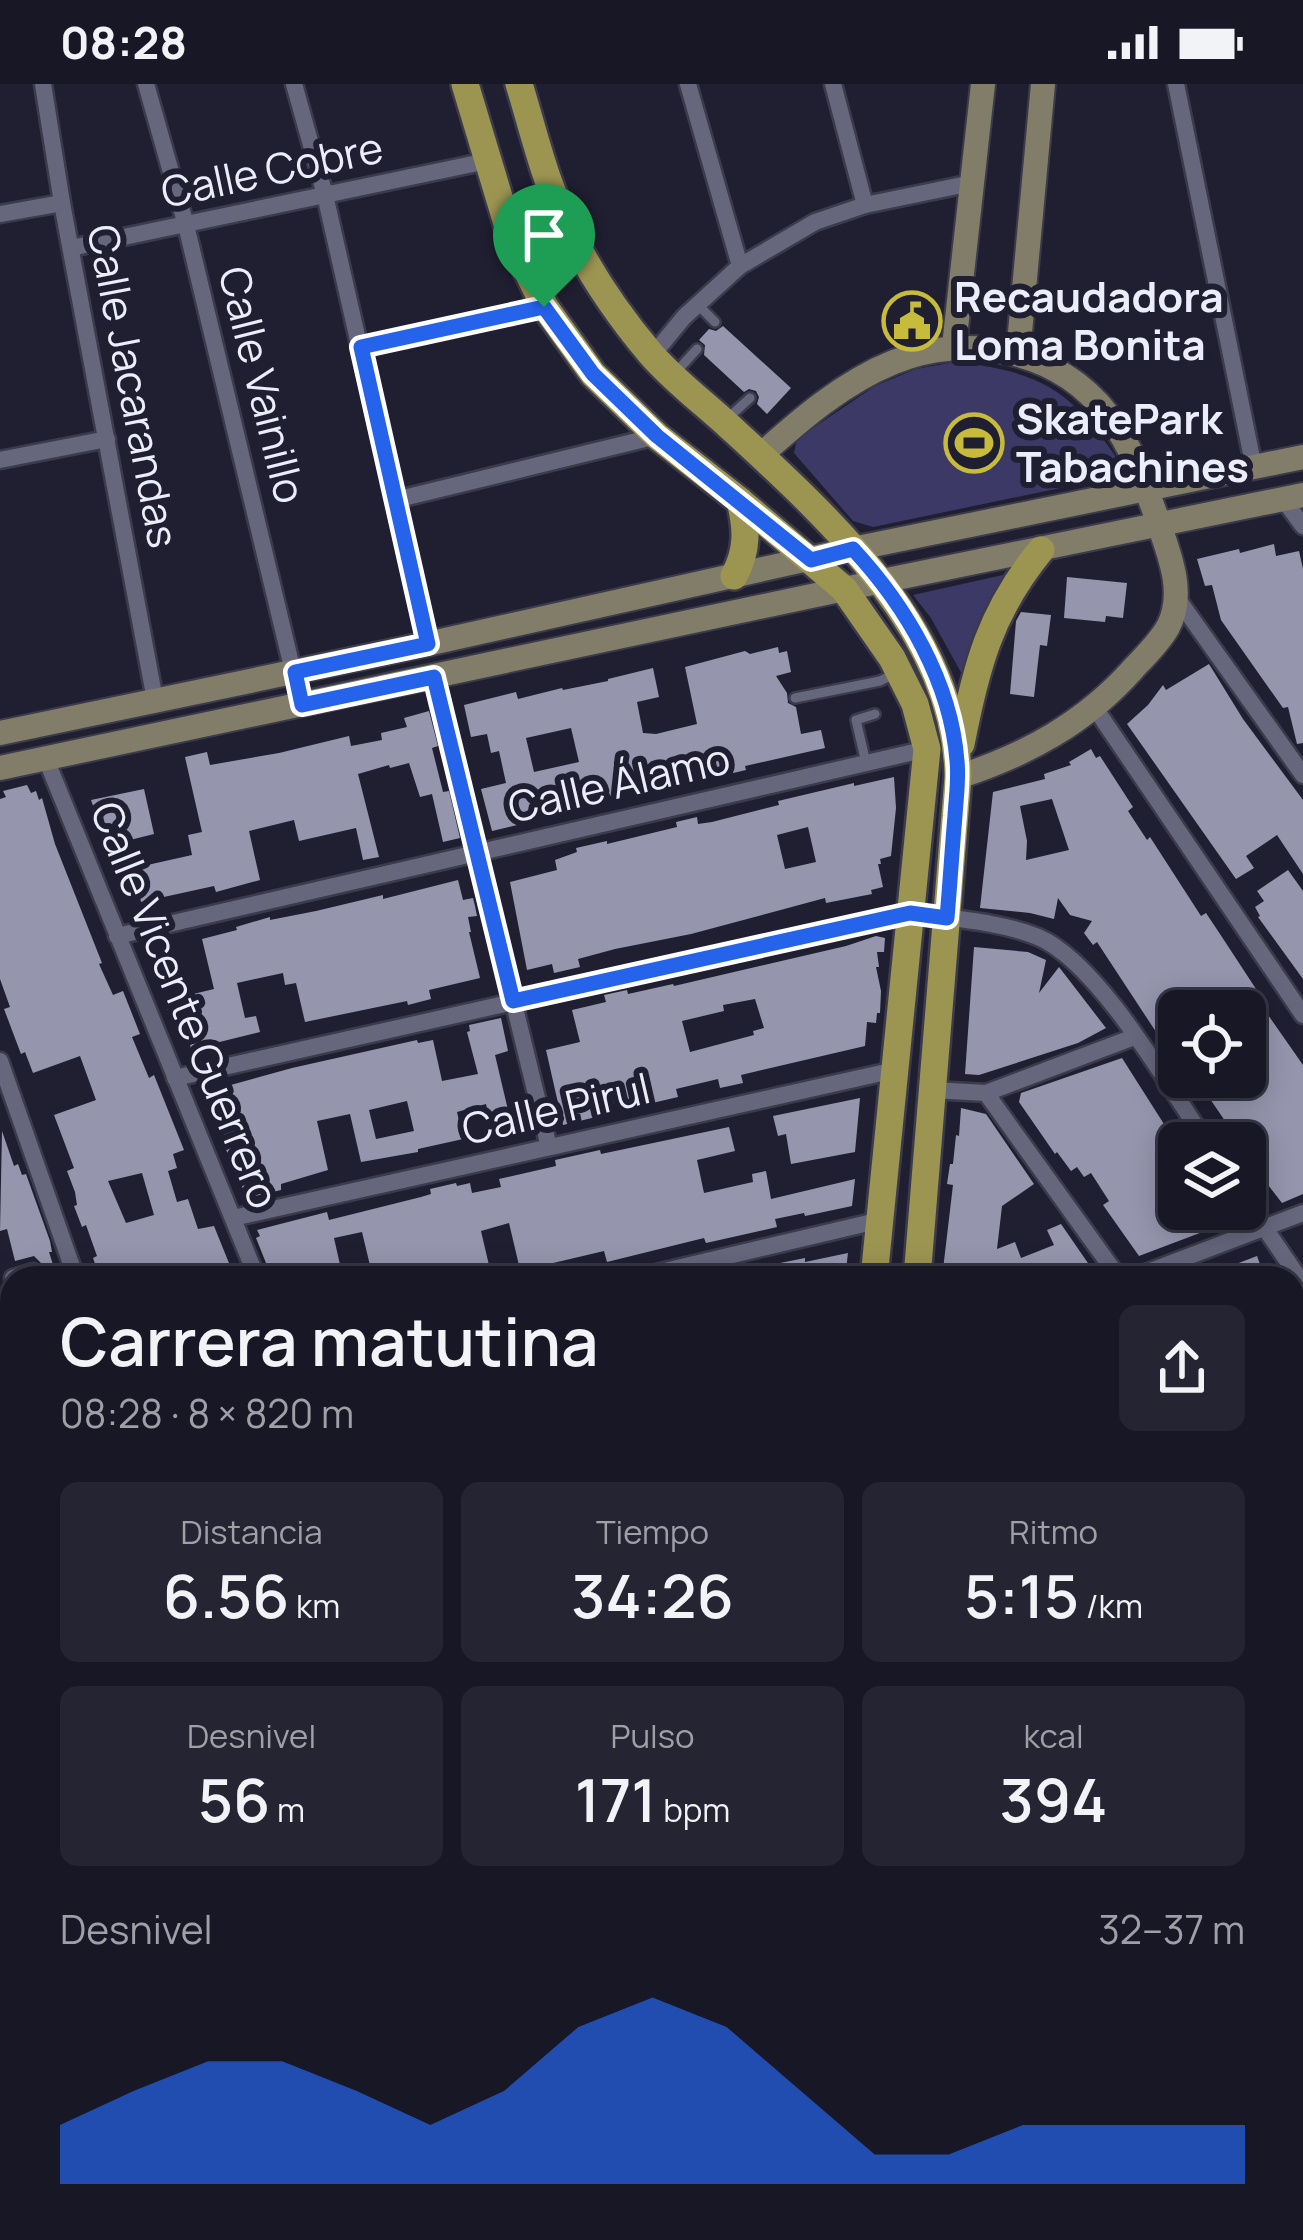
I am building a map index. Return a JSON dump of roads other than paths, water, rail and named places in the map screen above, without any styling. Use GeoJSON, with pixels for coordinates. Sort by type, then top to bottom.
{"type":"FeatureCollection","features":[{"type":"Feature","properties":{"kind":"main road"},"geometry":{"type":"LineString","coordinates":[[465,84],[512,240],[544,307],[593,374],[657,436],[844,590],[892,658],[915,704],[927,749],[875,1266]]}},
{"type":"Feature","properties":{"kind":"main road"},"geometry":{"type":"LineString","coordinates":[[519,84],[549,184],[606,296],[663,366],[761,455],[882,580],[940,684],[951,717],[957,769]]}},
{"type":"Feature","properties":{"kind":"main road"},"geometry":{"type":"LineString","coordinates":[[734,576],[747,542],[740,501]]}},
{"type":"Feature","properties":{"kind":"main road"},"geometry":{"type":"LineString","coordinates":[[918,1266],[957,769],[984,648],[1017,579],[1041,550]]}},
{"type":"Feature","properties":{"kind":"street","name":"Calle Jacarandas"},"geometry":{"type":"LineString","coordinates":[[43,84],[155,700]]}},
{"type":"Feature","properties":{"kind":"street","name":"Calle Vainillo"},"geometry":{"type":"LineString","coordinates":[[146,84],[186,225],[302,705]]}},
{"type":"Feature","properties":{"kind":"street"},"geometry":{"type":"LineString","coordinates":[[294,84],[325,195],[428,644]]}},
{"type":"Feature","properties":{"kind":"street"},"geometry":{"type":"LineString","coordinates":[[688,84],[740,266]]}},
{"type":"Feature","properties":{"kind":"street"},"geometry":{"type":"LineString","coordinates":[[833,84],[865,205]]}},
{"type":"Feature","properties":{"kind":"street"},"geometry":{"type":"LineString","coordinates":[[954,346],[982,84]]}},
{"type":"Feature","properties":{"kind":"street"},"geometry":{"type":"LineString","coordinates":[[1018,354],[1043,84]]}},
{"type":"Feature","properties":{"kind":"street"},"geometry":{"type":"LineString","coordinates":[[1177,84],[1254,467]]}},
{"type":"Feature","properties":{"kind":"street","name":"Calle Cobre"},"geometry":{"type":"LineString","coordinates":[[71,248],[488,161]]}},
{"type":"Feature","properties":{"kind":"street"},"geometry":{"type":"LineString","coordinates":[[663,366],[698,305],[740,266],[814,222],[865,205],[972,183]]}},
{"type":"Feature","properties":{"kind":"street"},"geometry":{"type":"LineString","coordinates":[[0,214],[62,202]]}},
{"type":"Feature","properties":{"kind":"street"},"geometry":{"type":"LineString","coordinates":[[361,347],[544,307]]}},
{"type":"Feature","properties":{"kind":"street"},"geometry":{"type":"LineString","coordinates":[[761,455],[860,379],[893,362],[954,346],[1018,354],[1053,368],[1083,388],[1108,414],[1132,453],[1173,571],[1177,598],[1168,626],[1095,709],[996,765],[957,769]]}},
{"type":"Feature","properties":{"kind":"street"},"geometry":{"type":"LineString","coordinates":[[395,500],[657,436]]}},
{"type":"Feature","properties":{"kind":"street"},"geometry":{"type":"LineString","coordinates":[[0,460],[107,439]]}},
{"type":"Feature","properties":{"kind":"street"},"geometry":{"type":"LineString","coordinates":[[0,733],[1303,457]]}},
{"type":"Feature","properties":{"kind":"street"},"geometry":{"type":"LineString","coordinates":[[0,768],[1293,497],[1303,526]]}},
{"type":"Feature","properties":{"kind":"street"},"geometry":{"type":"LineString","coordinates":[[1177,598],[1303,775]]}},
{"type":"Feature","properties":{"kind":"street"},"geometry":{"type":"LineString","coordinates":[[434,677],[549,1147]]}},
{"type":"Feature","properties":{"kind":"street"},"geometry":{"type":"LineString","coordinates":[[1095,709],[1303,1015]]}},
{"type":"Feature","properties":{"kind":"street","name":"Calle Álamo"},"geometry":{"type":"LineString","coordinates":[[117,935],[927,749]]}},
{"type":"Feature","properties":{"kind":"street","name":"Calle Vicente Guerrero"},"geometry":{"type":"LineString","coordinates":[[46,759],[252,1266]]}},
{"type":"Feature","properties":{"kind":"street"},"geometry":{"type":"LineString","coordinates":[[176,1078],[910,913],[1006,928],[1039,938],[1070,956],[1102,991],[1193,1122]]}},
{"type":"Feature","properties":{"kind":"street"},"geometry":{"type":"LineString","coordinates":[[933,1090],[986,1093],[1135,1037]]}},
{"type":"Feature","properties":{"kind":"street"},"geometry":{"type":"LineString","coordinates":[[0,1061],[72,1266]]}},
{"type":"Feature","properties":{"kind":"street","name":"Calle Pirul"},"geometry":{"type":"LineString","coordinates":[[232,1218],[896,1070]]}},
{"type":"Feature","properties":{"kind":"street"},"geometry":{"type":"LineString","coordinates":[[986,1093],[1110,1266]]}},
{"type":"Feature","properties":{"kind":"street"},"geometry":{"type":"LineString","coordinates":[[1266,1228],[1303,1213]]}},
{"type":"Feature","properties":{"kind":"street"},"geometry":{"type":"LineString","coordinates":[[685,1266],[880,1220]]}},
{"type":"Feature","properties":{"kind":"street"},"geometry":{"type":"LineString","coordinates":[[1266,1229],[1291,1266]]}},
{"type":"Feature","properties":{"kind":"street"},"geometry":{"type":"LineString","coordinates":[[1164,1266],[1260,1230]]}},
{"type":"Feature","properties":{"kind":"lane"},"geometry":{"type":"LineString","coordinates":[[698,305],[716,322]]}},
{"type":"Feature","properties":{"kind":"lane"},"geometry":{"type":"LineString","coordinates":[[663,366],[697,349]]}},
{"type":"Feature","properties":{"kind":"lane"},"geometry":{"type":"LineString","coordinates":[[724,422],[751,398]]}},
{"type":"Feature","properties":{"kind":"lane"},"geometry":{"type":"LineString","coordinates":[[795,698],[880,681],[899,672]]}},
{"type":"Feature","properties":{"kind":"lane"},"geometry":{"type":"LineString","coordinates":[[866,763],[856,720],[875,714]]}},
{"type":"Feature","properties":{"kind":"place","name":"Recaudadora Loma Bonita"},"geometry":{"type":"Point","coordinates":[912,321]}},
{"type":"Feature","properties":{"kind":"place","name":"SkatePark Tabachines"},"geometry":{"type":"Point","coordinates":[974,443]}}]}
